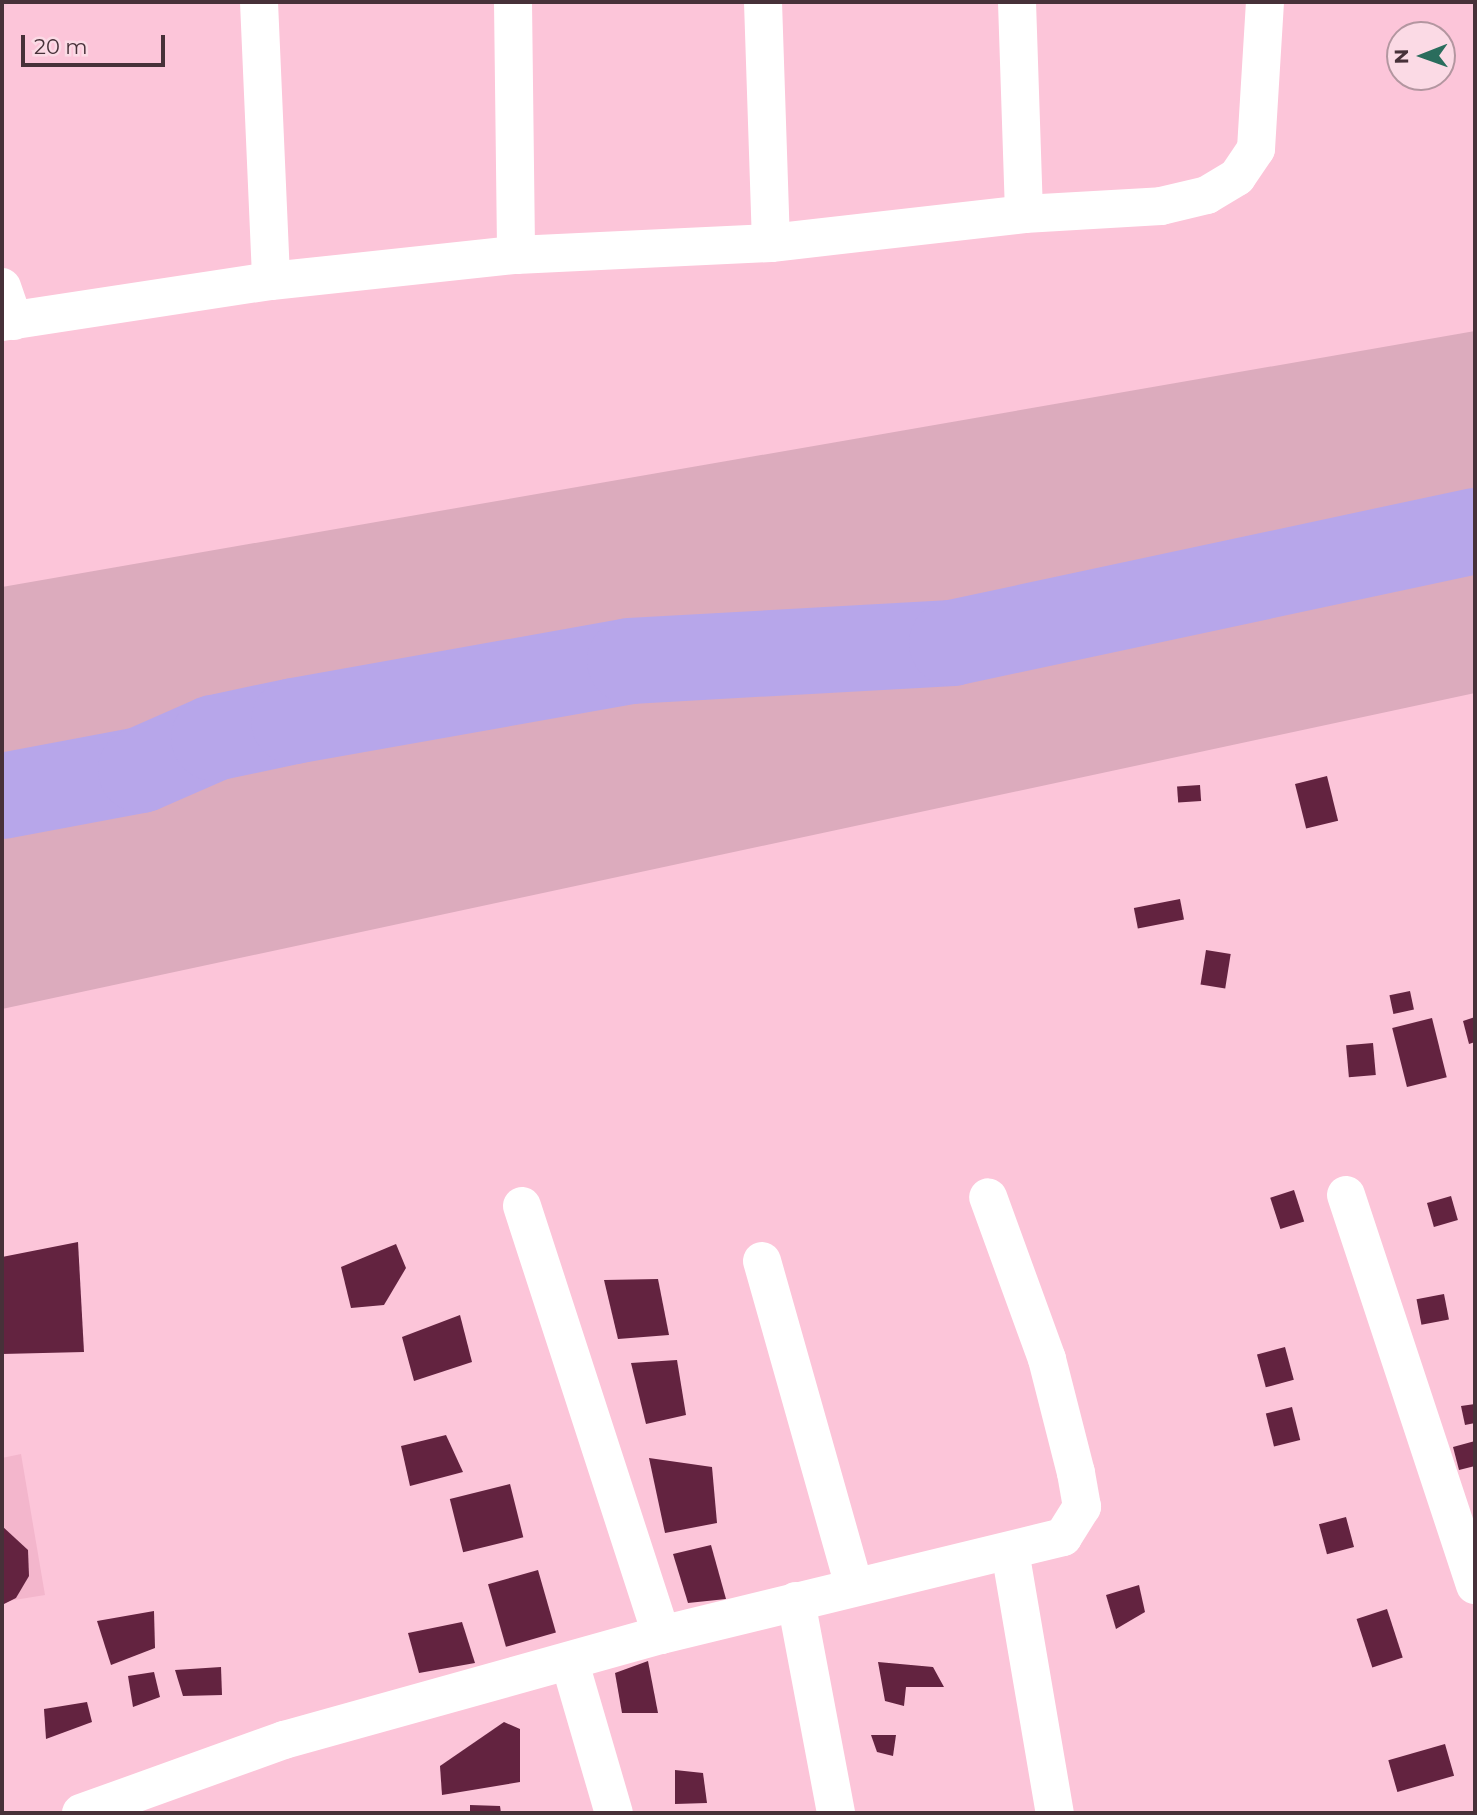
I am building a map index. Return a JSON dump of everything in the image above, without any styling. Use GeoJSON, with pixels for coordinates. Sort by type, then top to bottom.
{"type":"FeatureCollection","features":[{"type":"Feature","properties":{"kind":"street"},"geometry":{"type":"LineString","coordinates":[[259,2],[271,281]]}},
{"type":"Feature","properties":{"kind":"street"},"geometry":{"type":"LineString","coordinates":[[513,2],[516,255]]}},
{"type":"Feature","properties":{"kind":"street"},"geometry":{"type":"LineString","coordinates":[[763,2],[771,243]]}},
{"type":"Feature","properties":{"kind":"street"},"geometry":{"type":"LineString","coordinates":[[1017,2],[1024,214]]}},
{"type":"Feature","properties":{"kind":"street"},"geometry":{"type":"LineString","coordinates":[[6,310],[516,255],[771,243],[1024,214],[1161,205],[1207,195],[1237,177],[1256,149],[1265,2]]}},
{"type":"Feature","properties":{"kind":"street"},"geometry":{"type":"LineString","coordinates":[[1346,1195],[1475,1585]]}},
{"type":"Feature","properties":{"kind":"street"},"geometry":{"type":"LineString","coordinates":[[81,1813],[284,1740],[569,1663],[661,1635],[1063,1537],[1082,1507],[1047,1359],[988,1196]]}},
{"type":"Feature","properties":{"kind":"street"},"geometry":{"type":"LineString","coordinates":[[522,1206],[661,1635]]}},
{"type":"Feature","properties":{"kind":"street"},"geometry":{"type":"LineString","coordinates":[[762,1261],[854,1587]]}},
{"type":"Feature","properties":{"kind":"street"},"geometry":{"type":"LineString","coordinates":[[1010,1551],[1055,1813]]}},
{"type":"Feature","properties":{"kind":"street"},"geometry":{"type":"LineString","coordinates":[[796,1601],[836,1813]]}},
{"type":"Feature","properties":{"kind":"street"},"geometry":{"type":"LineString","coordinates":[[569,1663],[614,1813]]}},
{"type":"Feature","properties":{"kind":"shaded area"},"geometry":{"type":"Polygon","coordinates":[[[1475,331],[1475,693],[2,1009],[2,587],[1475,331]]]}},
{"type":"Feature","properties":{"kind":"shaded area"},"geometry":{"type":"Polygon","coordinates":[[[21,1454],[45,1595],[2,1602],[2,1458],[21,1454]]]}},
{"type":"Feature","properties":{"kind":"building"},"geometry":{"type":"Polygon","coordinates":[[[1327,776],[1338,821],[1306,829],[1295,784],[1327,776]]]}},
{"type":"Feature","properties":{"kind":"building"},"geometry":{"type":"Polygon","coordinates":[[[1200,785],[1201,801],[1178,803],[1177,787],[1200,785]]]}},
{"type":"Feature","properties":{"kind":"building"},"geometry":{"type":"Polygon","coordinates":[[[1180,899],[1184,920],[1138,929],[1134,908],[1180,899]]]}},
{"type":"Feature","properties":{"kind":"building"},"geometry":{"type":"Polygon","coordinates":[[[1206,950],[1231,954],[1225,988],[1201,985],[1206,950]]]}},
{"type":"Feature","properties":{"kind":"building"},"geometry":{"type":"Polygon","coordinates":[[[1410,991],[1414,1010],[1393,1014],[1389,995],[1410,991]]]}},
{"type":"Feature","properties":{"kind":"building"},"geometry":{"type":"Polygon","coordinates":[[[1475,1017],[1475,1042],[1469,1044],[1463,1021],[1475,1017]]]}},
{"type":"Feature","properties":{"kind":"building"},"geometry":{"type":"Polygon","coordinates":[[[1432,1018],[1447,1077],[1407,1087],[1392,1028],[1432,1018]]]}},
{"type":"Feature","properties":{"kind":"building"},"geometry":{"type":"Polygon","coordinates":[[[1373,1043],[1376,1075],[1349,1077],[1346,1045],[1373,1043]]]}},
{"type":"Feature","properties":{"kind":"building"},"geometry":{"type":"Polygon","coordinates":[[[1294,1190],[1304,1221],[1280,1229],[1270,1198],[1294,1190]]]}},
{"type":"Feature","properties":{"kind":"building"},"geometry":{"type":"Polygon","coordinates":[[[1451,1196],[1458,1220],[1434,1227],[1427,1203],[1451,1196]]]}},
{"type":"Feature","properties":{"kind":"building"},"geometry":{"type":"Polygon","coordinates":[[[78,1242],[84,1352],[2,1354],[2,1257],[78,1242]]]}},
{"type":"Feature","properties":{"kind":"building"},"geometry":{"type":"Polygon","coordinates":[[[396,1244],[406,1268],[384,1305],[351,1308],[341,1267],[396,1244]]]}},
{"type":"Feature","properties":{"kind":"building"},"geometry":{"type":"Polygon","coordinates":[[[658,1279],[669,1335],[618,1339],[604,1280],[658,1279]]]}},
{"type":"Feature","properties":{"kind":"building"},"geometry":{"type":"Polygon","coordinates":[[[1444,1294],[1449,1320],[1421,1325],[1417,1299],[1444,1294]]]}},
{"type":"Feature","properties":{"kind":"building"},"geometry":{"type":"Polygon","coordinates":[[[460,1315],[472,1362],[414,1381],[402,1337],[460,1315]]]}},
{"type":"Feature","properties":{"kind":"building"},"geometry":{"type":"Polygon","coordinates":[[[1285,1347],[1294,1380],[1266,1387],[1257,1355],[1285,1347]]]}},
{"type":"Feature","properties":{"kind":"building"},"geometry":{"type":"Polygon","coordinates":[[[677,1360],[686,1415],[646,1424],[631,1363],[677,1360]]]}},
{"type":"Feature","properties":{"kind":"building"},"geometry":{"type":"Polygon","coordinates":[[[1475,1404],[1475,1423],[1465,1425],[1461,1406],[1475,1404]]]}},
{"type":"Feature","properties":{"kind":"building"},"geometry":{"type":"Polygon","coordinates":[[[1292,1407],[1300,1440],[1274,1447],[1266,1414],[1292,1407]]]}},
{"type":"Feature","properties":{"kind":"building"},"geometry":{"type":"Polygon","coordinates":[[[446,1435],[463,1472],[410,1486],[401,1446],[446,1435]]]}},
{"type":"Feature","properties":{"kind":"building"},"geometry":{"type":"Polygon","coordinates":[[[1475,1441],[1475,1466],[1459,1470],[1453,1447],[1475,1441]]]}},
{"type":"Feature","properties":{"kind":"building"},"geometry":{"type":"Polygon","coordinates":[[[649,1458],[712,1467],[717,1523],[665,1533],[649,1458]]]}},
{"type":"Feature","properties":{"kind":"building"},"geometry":{"type":"Polygon","coordinates":[[[510,1484],[523,1537],[463,1552],[450,1499],[510,1484]]]}},
{"type":"Feature","properties":{"kind":"building"},"geometry":{"type":"Polygon","coordinates":[[[1346,1517],[1354,1547],[1327,1554],[1319,1524],[1346,1517]]]}},
{"type":"Feature","properties":{"kind":"building"},"geometry":{"type":"Polygon","coordinates":[[[2,1526],[28,1550],[29,1576],[16,1598],[2,1605],[2,1526]]]}},
{"type":"Feature","properties":{"kind":"building"},"geometry":{"type":"Polygon","coordinates":[[[711,1545],[726,1599],[688,1603],[673,1554],[711,1545]]]}},
{"type":"Feature","properties":{"kind":"building"},"geometry":{"type":"Polygon","coordinates":[[[538,1570],[556,1632],[506,1647],[488,1584],[538,1570]]]}},
{"type":"Feature","properties":{"kind":"building"},"geometry":{"type":"Polygon","coordinates":[[[1139,1585],[1145,1612],[1116,1629],[1106,1595],[1139,1585]]]}},
{"type":"Feature","properties":{"kind":"building"},"geometry":{"type":"Polygon","coordinates":[[[1387,1609],[1403,1658],[1372,1667],[1357,1619],[1387,1609]]]}},
{"type":"Feature","properties":{"kind":"building"},"geometry":{"type":"Polygon","coordinates":[[[154,1611],[155,1648],[111,1665],[97,1621],[154,1611]]]}},
{"type":"Feature","properties":{"kind":"building"},"geometry":{"type":"Polygon","coordinates":[[[462,1622],[475,1663],[419,1673],[408,1633],[462,1622]]]}},
{"type":"Feature","properties":{"kind":"building"},"geometry":{"type":"Polygon","coordinates":[[[648,1661],[658,1713],[622,1713],[615,1673],[648,1661]]]}},
{"type":"Feature","properties":{"kind":"building"},"geometry":{"type":"Polygon","coordinates":[[[878,1662],[933,1667],[944,1687],[906,1687],[904,1706],[885,1701],[878,1662]]]}},
{"type":"Feature","properties":{"kind":"building"},"geometry":{"type":"Polygon","coordinates":[[[221,1667],[222,1695],[183,1696],[175,1670],[221,1667]]]}},
{"type":"Feature","properties":{"kind":"building"},"geometry":{"type":"Polygon","coordinates":[[[154,1672],[160,1697],[133,1707],[128,1676],[154,1672]]]}},
{"type":"Feature","properties":{"kind":"building"},"geometry":{"type":"Polygon","coordinates":[[[87,1702],[92,1722],[46,1739],[44,1709],[87,1702]]]}},
{"type":"Feature","properties":{"kind":"building"},"geometry":{"type":"Polygon","coordinates":[[[504,1722],[520,1729],[520,1782],[442,1795],[440,1766],[504,1722]]]}},
{"type":"Feature","properties":{"kind":"building"},"geometry":{"type":"Polygon","coordinates":[[[871,1735],[896,1735],[893,1756],[877,1752],[871,1735]]]}},
{"type":"Feature","properties":{"kind":"building"},"geometry":{"type":"Polygon","coordinates":[[[1445,1744],[1454,1776],[1397,1792],[1388,1760],[1445,1744]]]}},
{"type":"Feature","properties":{"kind":"building"},"geometry":{"type":"Polygon","coordinates":[[[675,1770],[703,1773],[707,1803],[675,1804],[675,1770]]]}},
{"type":"Feature","properties":{"kind":"building"},"geometry":{"type":"Polygon","coordinates":[[[470,1805],[500,1806],[501,1813],[470,1813],[470,1805]]]}},
{"type":"Feature","properties":{"kind":"waterway"},"geometry":{"type":"LineString","coordinates":[[2,796],[141,770],[214,738],[294,721],[630,661],[952,643],[1475,531]]}}]}
